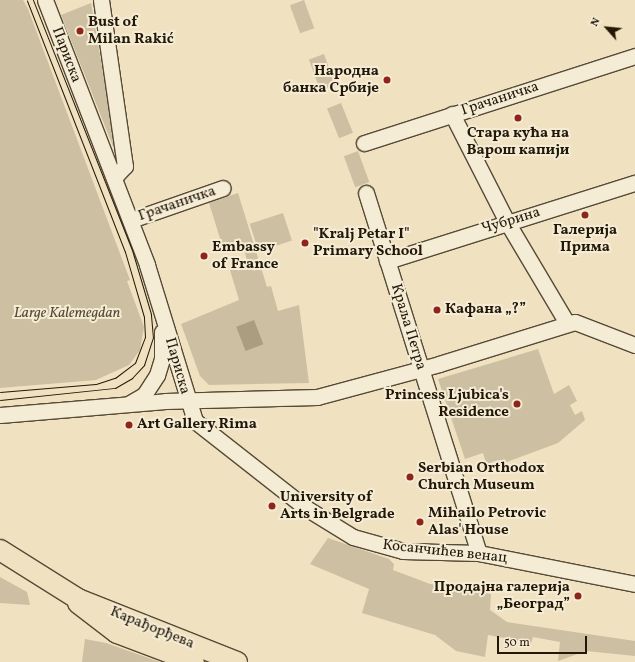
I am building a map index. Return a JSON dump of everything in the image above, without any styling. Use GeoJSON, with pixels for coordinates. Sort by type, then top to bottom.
{"type":"FeatureCollection","features":[{"type":"Feature","properties":{"kind":"main road","name":"Карађорђева"},"geometry":{"type":"LineString","coordinates":[[0,550],[67,594],[98,622],[116,633],[194,662]]}},
{"type":"Feature","properties":{"kind":"main road","name":"Карађорђева"},"geometry":{"type":"LineString","coordinates":[[67,594],[237,662]]}},
{"type":"Feature","properties":{"kind":"street","name":"Париска"},"geometry":{"type":"LineString","coordinates":[[0,415],[189,400],[131,220],[45,0]]}},
{"type":"Feature","properties":{"kind":"street"},"geometry":{"type":"LineString","coordinates":[[101,0],[126,166],[114,178]]}},
{"type":"Feature","properties":{"kind":"street","name":"Грачаничка"},"geometry":{"type":"LineString","coordinates":[[364,142],[635,56]]}},
{"type":"Feature","properties":{"kind":"street"},"geometry":{"type":"LineString","coordinates":[[452,114],[507,222],[567,323]]}},
{"type":"Feature","properties":{"kind":"street","name":"Чубрина"},"geometry":{"type":"LineString","coordinates":[[387,261],[507,222],[635,184]]}},
{"type":"Feature","properties":{"kind":"street","name":"Грачаничка"},"geometry":{"type":"LineString","coordinates":[[131,220],[223,188]]}},
{"type":"Feature","properties":{"kind":"street","name":"Краља Петра"},"geometry":{"type":"LineString","coordinates":[[366,193],[478,553]]}},
{"type":"Feature","properties":{"kind":"street"},"geometry":{"type":"LineString","coordinates":[[129,404],[144,395],[161,367],[161,311]]}},
{"type":"Feature","properties":{"kind":"street"},"geometry":{"type":"LineString","coordinates":[[189,400],[317,397],[421,370],[567,323],[579,322],[635,345]]}},
{"type":"Feature","properties":{"kind":"street","name":"Косанчићев венац"},"geometry":{"type":"LineString","coordinates":[[189,400],[195,421],[330,525],[367,542],[403,551],[478,553],[635,584]]}},
{"type":"Feature","properties":{"kind":"green space","name":"Large Kalemegdan"},"geometry":{"type":"Polygon","coordinates":[[[0,0],[23,0],[28,9],[130,280],[127,281],[144,327],[140,350],[129,365],[96,380],[0,388],[0,0]]]}},
{"type":"Feature","properties":{"kind":"green space"},"geometry":{"type":"Polygon","coordinates":[[[304,0],[314,28],[300,33],[290,5],[304,0]]]}},
{"type":"Feature","properties":{"kind":"green space"},"geometry":{"type":"Polygon","coordinates":[[[91,3],[118,159],[61,15],[91,3]]]}},
{"type":"Feature","properties":{"kind":"green space"},"geometry":{"type":"Polygon","coordinates":[[[324,54],[335,85],[320,90],[309,59],[324,54]]]}},
{"type":"Feature","properties":{"kind":"green space"},"geometry":{"type":"Polygon","coordinates":[[[341,103],[353,133],[339,138],[327,109],[341,103]]]}},
{"type":"Feature","properties":{"kind":"green space"},"geometry":{"type":"Polygon","coordinates":[[[358,151],[369,182],[355,187],[344,156],[358,151]]]}},
{"type":"Feature","properties":{"kind":"green space"},"geometry":{"type":"Polygon","coordinates":[[[238,193],[267,287],[271,286],[278,311],[299,305],[309,383],[209,385],[200,376],[181,324],[239,300],[230,270],[248,264],[242,242],[223,248],[209,203],[238,193]]]}},
{"type":"Feature","properties":{"kind":"green space"},"geometry":{"type":"Polygon","coordinates":[[[283,213],[292,241],[259,251],[250,224],[283,213]]]}},
{"type":"Feature","properties":{"kind":"green space"},"geometry":{"type":"Polygon","coordinates":[[[538,349],[554,394],[569,385],[577,401],[570,405],[575,415],[582,411],[585,420],[558,443],[488,469],[483,453],[465,459],[438,379],[538,349]]]}},
{"type":"Feature","properties":{"kind":"green space"},"geometry":{"type":"Polygon","coordinates":[[[328,538],[389,559],[394,564],[393,570],[430,584],[491,594],[490,610],[507,622],[635,641],[635,656],[586,651],[558,661],[560,642],[533,637],[531,643],[488,635],[485,657],[456,651],[435,635],[362,613],[369,589],[310,564],[328,538]]]}},
{"type":"Feature","properties":{"kind":"green space"},"geometry":{"type":"Polygon","coordinates":[[[0,577],[27,592],[30,605],[0,603],[0,577]]]}},
{"type":"Feature","properties":{"kind":"green space"},"geometry":{"type":"Polygon","coordinates":[[[85,639],[106,643],[160,662],[82,662],[85,639]]]}},
{"type":"Feature","properties":{"kind":"shaded area"},"geometry":{"type":"Polygon","coordinates":[[[254,320],[263,344],[246,351],[236,327],[254,320]]]}},
{"type":"Feature","properties":{"kind":"tram line"},"geometry":{"type":"LineString","coordinates":[[0,392],[96,384],[115,378],[135,363],[145,337],[144,317],[125,252],[27,0]]}},
{"type":"Feature","properties":{"kind":"tram line"},"geometry":{"type":"LineString","coordinates":[[0,400],[115,388],[132,378],[144,365],[153,338],[151,314],[132,250],[33,0]]}},
{"type":"Feature","properties":{"kind":"place","name":"Bust of Milan Rakić"},"geometry":{"type":"Point","coordinates":[80,31]}},
{"type":"Feature","properties":{"kind":"place","name":"Народна банка Србије"},"geometry":{"type":"Point","coordinates":[387,80]}},
{"type":"Feature","properties":{"kind":"place","name":"Стара кућа на Варош капији"},"geometry":{"type":"Point","coordinates":[518,118]}},
{"type":"Feature","properties":{"kind":"place","name":"Галерија Прима"},"geometry":{"type":"Point","coordinates":[585,215]}},
{"type":"Feature","properties":{"kind":"place","name":"\"Kralj Petar I\" Primary School"},"geometry":{"type":"Point","coordinates":[305,243]}},
{"type":"Feature","properties":{"kind":"place","name":"Embassy of France"},"geometry":{"type":"Point","coordinates":[204,256]}},
{"type":"Feature","properties":{"kind":"place","name":"Кафана „?”"},"geometry":{"type":"Point","coordinates":[437,310]}},
{"type":"Feature","properties":{"kind":"place","name":"Princess Ljubica's Residence"},"geometry":{"type":"Point","coordinates":[517,404]}},
{"type":"Feature","properties":{"kind":"place","name":"Art Gallery Rima"},"geometry":{"type":"Point","coordinates":[129,425]}},
{"type":"Feature","properties":{"kind":"place","name":"Serbian Orthodox Church Museum"},"geometry":{"type":"Point","coordinates":[410,477]}},
{"type":"Feature","properties":{"kind":"place","name":"University of Arts in Belgrade"},"geometry":{"type":"Point","coordinates":[272,506]}},
{"type":"Feature","properties":{"kind":"place","name":"Mihailo Petrovic Alas' House"},"geometry":{"type":"Point","coordinates":[420,522]}},
{"type":"Feature","properties":{"kind":"place","name":"Продајна галерија „Београд”"},"geometry":{"type":"Point","coordinates":[578,596]}}]}
